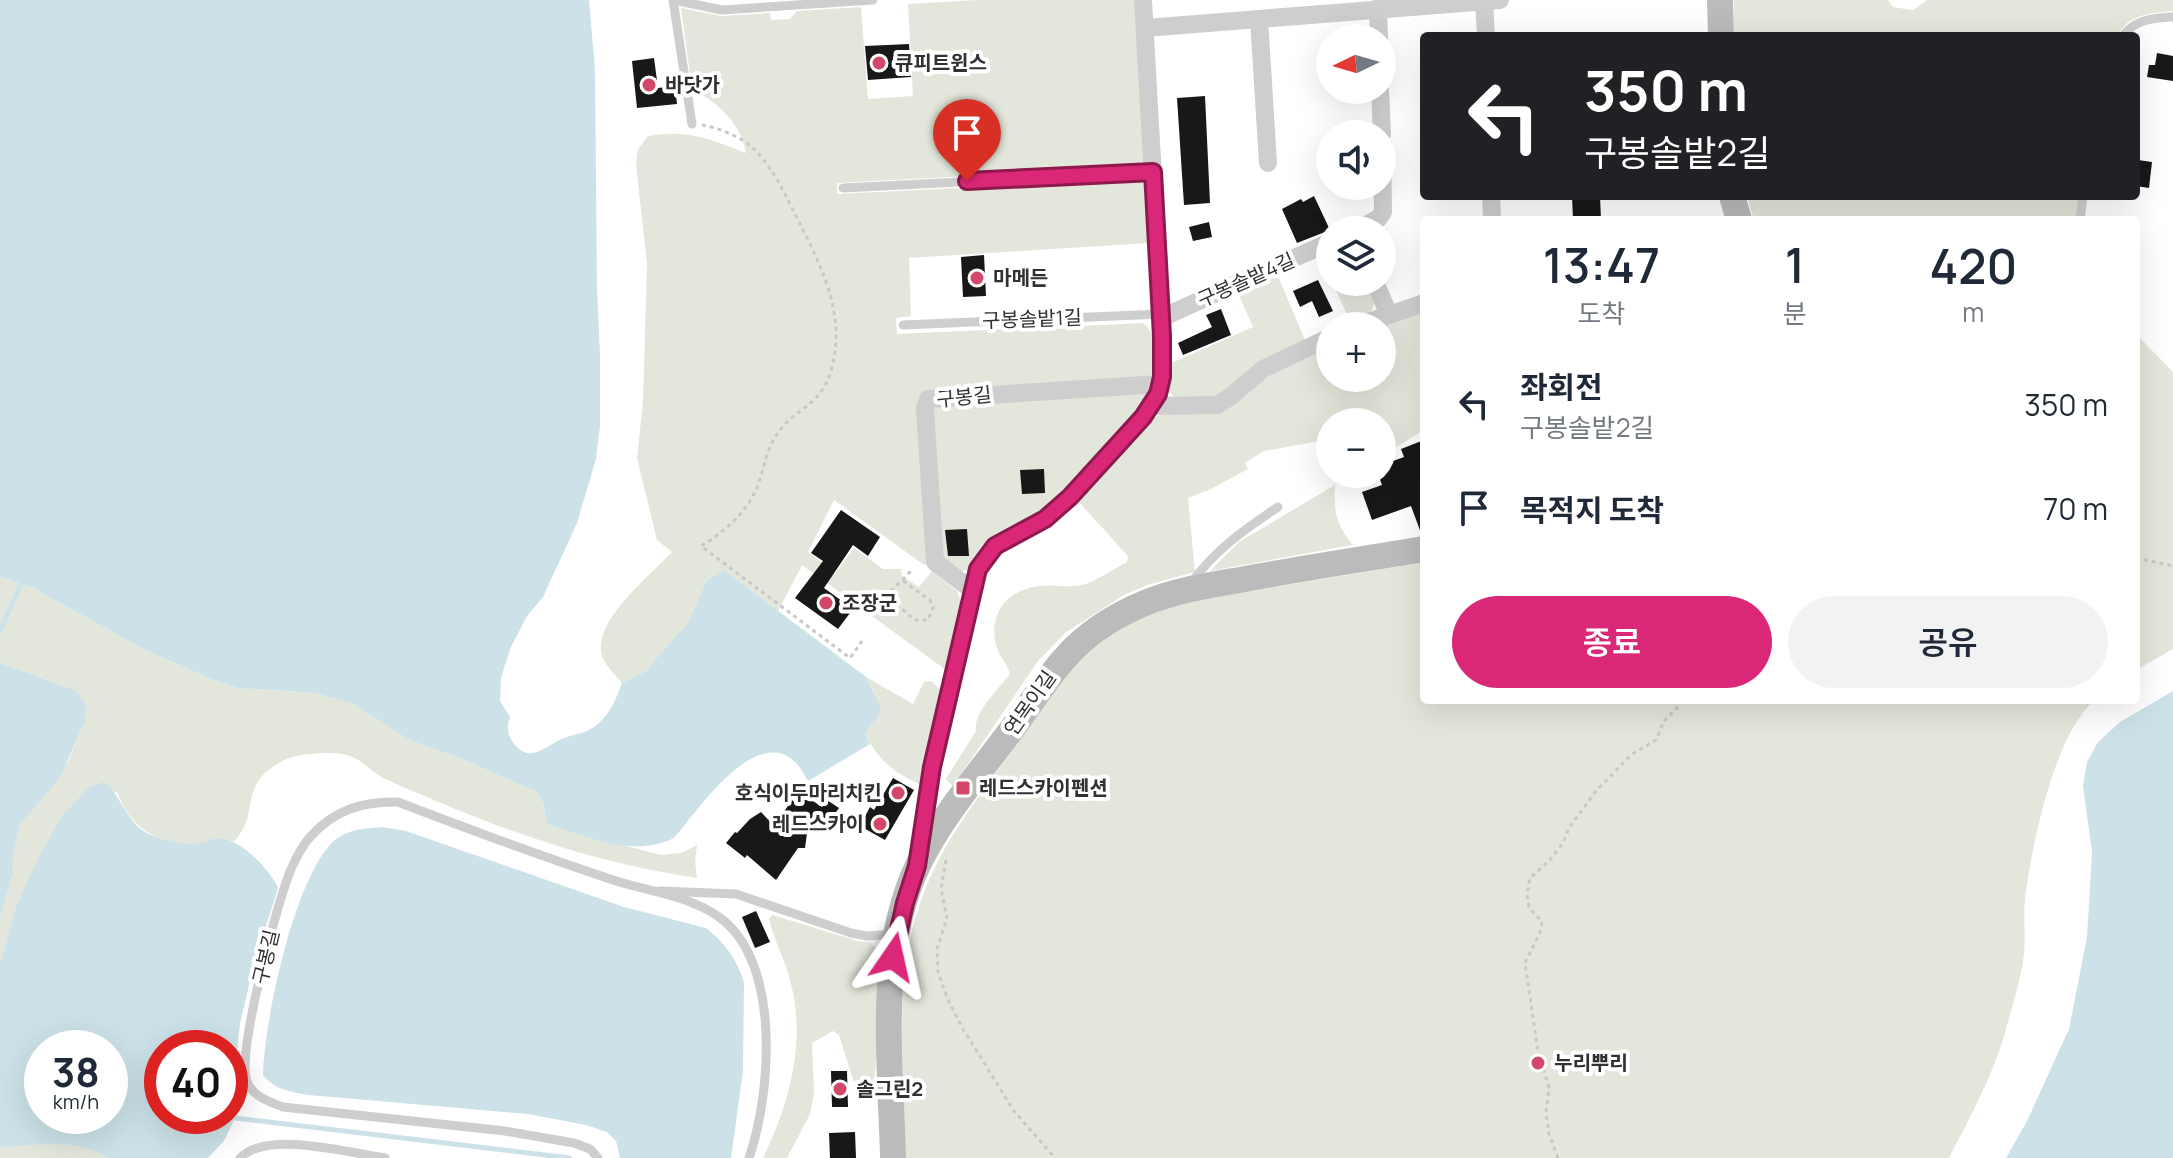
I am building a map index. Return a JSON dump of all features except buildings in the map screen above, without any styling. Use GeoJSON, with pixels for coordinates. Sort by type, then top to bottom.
{"type":"FeatureCollection","features":[{"type":"Feature","properties":{"kind":"street"},"geometry":{"type":"LineString","coordinates":[[893,1158],[891,998],[897,933],[917,866],[927,794],[978,569],[995,546],[1056,510],[1152,406],[1160,384],[1161,316],[1143,0]]}},
{"type":"Feature","properties":{"kind":"street"},"geometry":{"type":"LineString","coordinates":[[1145,28],[1500,0]]}},
{"type":"Feature","properties":{"kind":"street"},"geometry":{"type":"LineString","coordinates":[[1720,0],[1721,32]]}},
{"type":"Feature","properties":{"kind":"street"},"geometry":{"type":"LineString","coordinates":[[1484,1],[1486,32]]}},
{"type":"Feature","properties":{"kind":"street"},"geometry":{"type":"LineString","coordinates":[[1378,8],[1379,24]]}},
{"type":"Feature","properties":{"kind":"street"},"geometry":{"type":"LineString","coordinates":[[1259,19],[1268,163]]}},
{"type":"Feature","properties":{"kind":"street","name":"구봉솔밭4길"},"geometry":{"type":"LineString","coordinates":[[1161,316],[1316,248]]}},
{"type":"Feature","properties":{"kind":"street"},"geometry":{"type":"LineString","coordinates":[[1396,313],[1420,304]]}},
{"type":"Feature","properties":{"kind":"street"},"geometry":{"type":"LineString","coordinates":[[1152,406],[1217,405],[1263,369],[1316,344]]}},
{"type":"Feature","properties":{"kind":"street","name":"구봉길"},"geometry":{"type":"LineString","coordinates":[[972,590],[935,562],[925,409],[928,399],[1160,384]]}},
{"type":"Feature","properties":{"kind":"street","name":"연목이길"},"geometry":{"type":"LineString","coordinates":[[917,866],[955,806],[1063,658],[1090,634],[1126,611],[1186,590],[1420,550]]}},
{"type":"Feature","properties":{"kind":"lane"},"geometry":{"type":"LineString","coordinates":[[692,124],[674,0],[722,10],[873,0]]}},
{"type":"Feature","properties":{"kind":"lane"},"geometry":{"type":"LineString","coordinates":[[2127,32],[2134,24],[2147,19],[2173,17]]}},
{"type":"Feature","properties":{"kind":"lane"},"geometry":{"type":"LineString","coordinates":[[843,188],[1153,172]]}},
{"type":"Feature","properties":{"kind":"lane","name":"구봉솔밭1길"},"geometry":{"type":"LineString","coordinates":[[903,325],[1161,316]]}},
{"type":"Feature","properties":{"kind":"lane"},"geometry":{"type":"LineString","coordinates":[[1186,590],[1218,551],[1278,507]]}},
{"type":"Feature","properties":{"kind":"lane","name":"구봉길"},"geometry":{"type":"LineString","coordinates":[[598,1158],[590,1149],[574,1143],[505,1131],[386,1120],[273,1103],[252,1091],[246,1078],[248,1039],[276,917],[292,867],[308,839],[329,819],[372,802],[398,802],[508,844],[696,905],[720,918],[743,943],[757,976],[767,1020],[765,1076],[757,1133],[749,1158]]}},
{"type":"Feature","properties":{"kind":"lane","name":"구봉길"},"geometry":{"type":"LineString","coordinates":[[650,891],[736,894],[851,933],[883,936],[897,933]]}},
{"type":"Feature","properties":{"kind":"lane"},"geometry":{"type":"LineString","coordinates":[[240,1158],[263,1145],[284,1143],[385,1158]]}},
{"type":"Feature","properties":{"kind":"path"},"geometry":{"type":"LineString","coordinates":[[692,124],[717,128],[750,146],[782,187],[822,271],[832,305],[836,346],[829,378],[822,391],[775,437],[759,484],[748,504],[725,530],[701,546],[850,658],[862,641]]}},
{"type":"Feature","properties":{"kind":"path"},"geometry":{"type":"LineString","coordinates":[[2140,559],[2173,566]]}},
{"type":"Feature","properties":{"kind":"path"},"geometry":{"type":"LineString","coordinates":[[862,605],[903,581],[911,571]]}},
{"type":"Feature","properties":{"kind":"path"},"geometry":{"type":"LineString","coordinates":[[884,594],[915,620],[928,620],[933,608],[930,600],[903,581]]}},
{"type":"Feature","properties":{"kind":"path"},"geometry":{"type":"LineString","coordinates":[[1558,1158],[1549,1134],[1546,1112],[1549,1088],[1538,1051],[1525,963],[1542,922],[1529,907],[1527,895],[1530,878],[1563,843],[1569,828],[1596,791],[1632,754],[1656,740],[1664,721],[1681,704]]}},
{"type":"Feature","properties":{"kind":"path"},"geometry":{"type":"LineString","coordinates":[[946,848],[941,889],[947,918],[937,949],[938,972],[963,1029],[1014,1111],[1055,1158]]}},
{"type":"Feature","properties":{"kind":"shaded area"},"geometry":{"type":"Polygon","coordinates":[[[977,0],[1136,0],[1145,160],[1134,167],[837,183],[837,194],[1142,179],[1146,184],[1150,243],[909,258],[911,316],[896,318],[897,334],[1144,323],[1155,338],[1154,382],[1140,411],[1051,505],[972,570],[962,571],[942,557],[924,565],[834,500],[808,552],[835,573],[854,548],[883,569],[901,569],[902,576],[919,587],[932,571],[957,591],[961,602],[946,670],[802,565],[778,611],[724,570],[707,580],[688,625],[646,671],[622,683],[602,656],[602,639],[607,625],[627,598],[672,552],[657,540],[637,458],[643,402],[647,264],[636,164],[638,149],[648,136],[676,134],[710,140],[746,153],[739,133],[727,115],[692,89],[681,8],[722,16],[770,13],[771,20],[790,19],[797,11],[861,7],[868,99],[913,96],[908,4],[977,0]]]}},
{"type":"Feature","properties":{"kind":"shaded area"},"geometry":{"type":"Polygon","coordinates":[[[1734,0],[1888,0],[1893,7],[1913,10],[1927,0],[2173,0],[2173,11],[2134,19],[2120,32],[1734,32],[1734,0]]]}},
{"type":"Feature","properties":{"kind":"shaded area"},"geometry":{"type":"Polygon","coordinates":[[[1748,200],[2079,200],[2077,216],[1753,216],[1748,200]]]}},
{"type":"Feature","properties":{"kind":"shaded area"},"geometry":{"type":"Polygon","coordinates":[[[1278,276],[1305,340],[1215,398],[1175,398],[1167,390],[1167,365],[1253,327],[1238,293],[1278,276]]]}},
{"type":"Feature","properties":{"kind":"shaded area"},"geometry":{"type":"Polygon","coordinates":[[[1338,296],[1373,296],[1375,301],[1371,312],[1346,312],[1338,296]]]}},
{"type":"Feature","properties":{"kind":"shaded area"},"geometry":{"type":"Polygon","coordinates":[[[1420,312],[1420,432],[1396,447],[1396,408],[1316,408],[1316,442],[1264,451],[1245,463],[1248,469],[1188,498],[1195,572],[1147,585],[1124,595],[1065,633],[1038,661],[953,786],[946,779],[976,731],[978,716],[1010,674],[998,650],[994,630],[1004,603],[1028,588],[1088,583],[1127,562],[1128,556],[1077,500],[1149,420],[1162,414],[1220,413],[1263,379],[1316,352],[1316,392],[1396,392],[1396,321],[1420,312]]]}},
{"type":"Feature","properties":{"kind":"shaded area"},"geometry":{"type":"Polygon","coordinates":[[[2140,338],[2173,372],[2173,649],[2140,668],[2140,338]]]}},
{"type":"Feature","properties":{"kind":"shaded area"},"geometry":{"type":"Polygon","coordinates":[[[1330,488],[1335,488],[1337,517],[1353,545],[1210,571],[1239,542],[1330,488]]]}},
{"type":"Feature","properties":{"kind":"shaded area"},"geometry":{"type":"Polygon","coordinates":[[[1420,563],[1420,704],[2092,704],[2068,738],[2039,821],[2024,905],[2022,969],[2004,1037],[1991,1072],[1949,1158],[906,1158],[902,1051],[904,980],[917,911],[939,860],[960,824],[1044,705],[1085,656],[1101,642],[1140,619],[1167,609],[1223,596],[1420,563]]]}},
{"type":"Feature","properties":{"kind":"shaded area"},"geometry":{"type":"Polygon","coordinates":[[[0,577],[31,587],[145,650],[237,688],[315,693],[354,704],[409,740],[537,792],[543,802],[546,823],[551,826],[661,855],[681,853],[697,845],[697,878],[563,848],[498,826],[402,787],[352,757],[334,753],[308,754],[287,759],[261,778],[255,788],[247,820],[234,841],[183,844],[158,837],[138,825],[117,792],[89,787],[44,848],[24,891],[0,962],[0,916],[13,875],[20,824],[68,761],[85,722],[87,707],[75,690],[0,663],[0,577]]]}},
{"type":"Feature","properties":{"kind":"shaded area"},"geometry":{"type":"Polygon","coordinates":[[[866,677],[913,704],[924,682],[931,681],[941,690],[922,785],[888,765],[865,734],[879,715],[875,694],[866,677]]]}},
{"type":"Feature","properties":{"kind":"shaded area"},"geometry":{"type":"Polygon","coordinates":[[[772,915],[870,942],[879,951],[875,1072],[871,1095],[860,1102],[839,1035],[833,1031],[812,1043],[814,1094],[810,1114],[787,1158],[763,1158],[787,1095],[797,1029],[791,984],[769,919],[772,915]]]}},
{"type":"Feature","properties":{"kind":"shaded area"},"geometry":{"type":"Polygon","coordinates":[[[51,1143],[74,1145],[108,1158],[0,1158],[0,1148],[51,1143]]]}},
{"type":"Feature","properties":{"kind":"water"},"geometry":{"type":"Polygon","coordinates":[[[0,0],[589,0],[595,70],[600,426],[596,459],[577,523],[543,597],[527,616],[510,649],[501,678],[500,701],[510,717],[509,735],[519,749],[532,753],[597,725],[611,708],[622,683],[646,671],[687,625],[707,580],[724,570],[866,677],[880,705],[879,715],[865,734],[870,744],[808,781],[794,761],[778,753],[761,754],[727,777],[674,838],[644,846],[612,844],[551,826],[546,823],[543,802],[537,792],[409,740],[354,704],[315,693],[237,688],[145,650],[31,587],[0,577],[0,0]]]}},
{"type":"Feature","properties":{"kind":"water"},"geometry":{"type":"Polygon","coordinates":[[[0,663],[75,690],[87,706],[85,722],[59,779],[20,824],[13,875],[0,916],[0,663]]]}},
{"type":"Feature","properties":{"kind":"water"},"geometry":{"type":"Polygon","coordinates":[[[2173,691],[2173,1158],[2006,1158],[2027,1121],[2069,1029],[2087,937],[2092,852],[2083,786],[2087,762],[2098,742],[2120,722],[2173,691]]]}},
{"type":"Feature","properties":{"kind":"water"},"geometry":{"type":"Polygon","coordinates":[[[104,782],[134,822],[147,833],[188,844],[227,839],[262,864],[278,888],[253,968],[239,1030],[144,1030],[144,1134],[227,1134],[208,1158],[108,1158],[83,1147],[56,1144],[0,1148],[0,962],[17,905],[37,860],[62,816],[89,787],[104,782]]]}},
{"type":"Feature","properties":{"kind":"water"},"geometry":{"type":"Polygon","coordinates":[[[383,827],[406,831],[624,907],[706,928],[719,939],[734,959],[744,983],[743,1071],[731,1158],[620,1158],[616,1141],[607,1132],[586,1125],[528,1114],[309,1095],[284,1090],[268,1080],[263,1075],[269,1021],[284,950],[307,884],[320,858],[340,836],[352,831],[383,827]]]}},
{"type":"Feature","properties":{"kind":"waterway"},"geometry":{"type":"LineString","coordinates":[[0,631],[21,584]]}},
{"type":"Feature","properties":{"kind":"waterway"},"geometry":{"type":"LineString","coordinates":[[248,1120],[570,1158]]}},
{"type":"Feature","properties":{"kind":"place","name":"큐피트윈스"},"geometry":{"type":"Point","coordinates":[879,63]}},
{"type":"Feature","properties":{"kind":"place","name":"바닷가"},"geometry":{"type":"Point","coordinates":[649,85]}},
{"type":"Feature","properties":{"kind":"place","name":"마메든"},"geometry":{"type":"Point","coordinates":[977,278]}},
{"type":"Feature","properties":{"kind":"place","name":"조장군"},"geometry":{"type":"Point","coordinates":[826,603]}},
{"type":"Feature","properties":{"kind":"place","name":"레드스카이펜션"},"geometry":{"type":"Point","coordinates":[963,788]}},
{"type":"Feature","properties":{"kind":"place","name":"호식이두마리치킨"},"geometry":{"type":"Point","coordinates":[898,793]}},
{"type":"Feature","properties":{"kind":"place","name":"레드스카이"},"geometry":{"type":"Point","coordinates":[880,824]}},
{"type":"Feature","properties":{"kind":"place","name":"누리뿌리"},"geometry":{"type":"Point","coordinates":[1538,1063]}},
{"type":"Feature","properties":{"kind":"place","name":"솔그린2"},"geometry":{"type":"Point","coordinates":[840,1089]}},
{"type":"Feature","properties":{"kind":"route"},"geometry":{"type":"LineString","coordinates":[[893,957],[917,866],[932,767],[978,569],[995,546],[1045,519],[1070,497],[1152,406],[1162,377],[1153,172],[967,181]]}}]}
